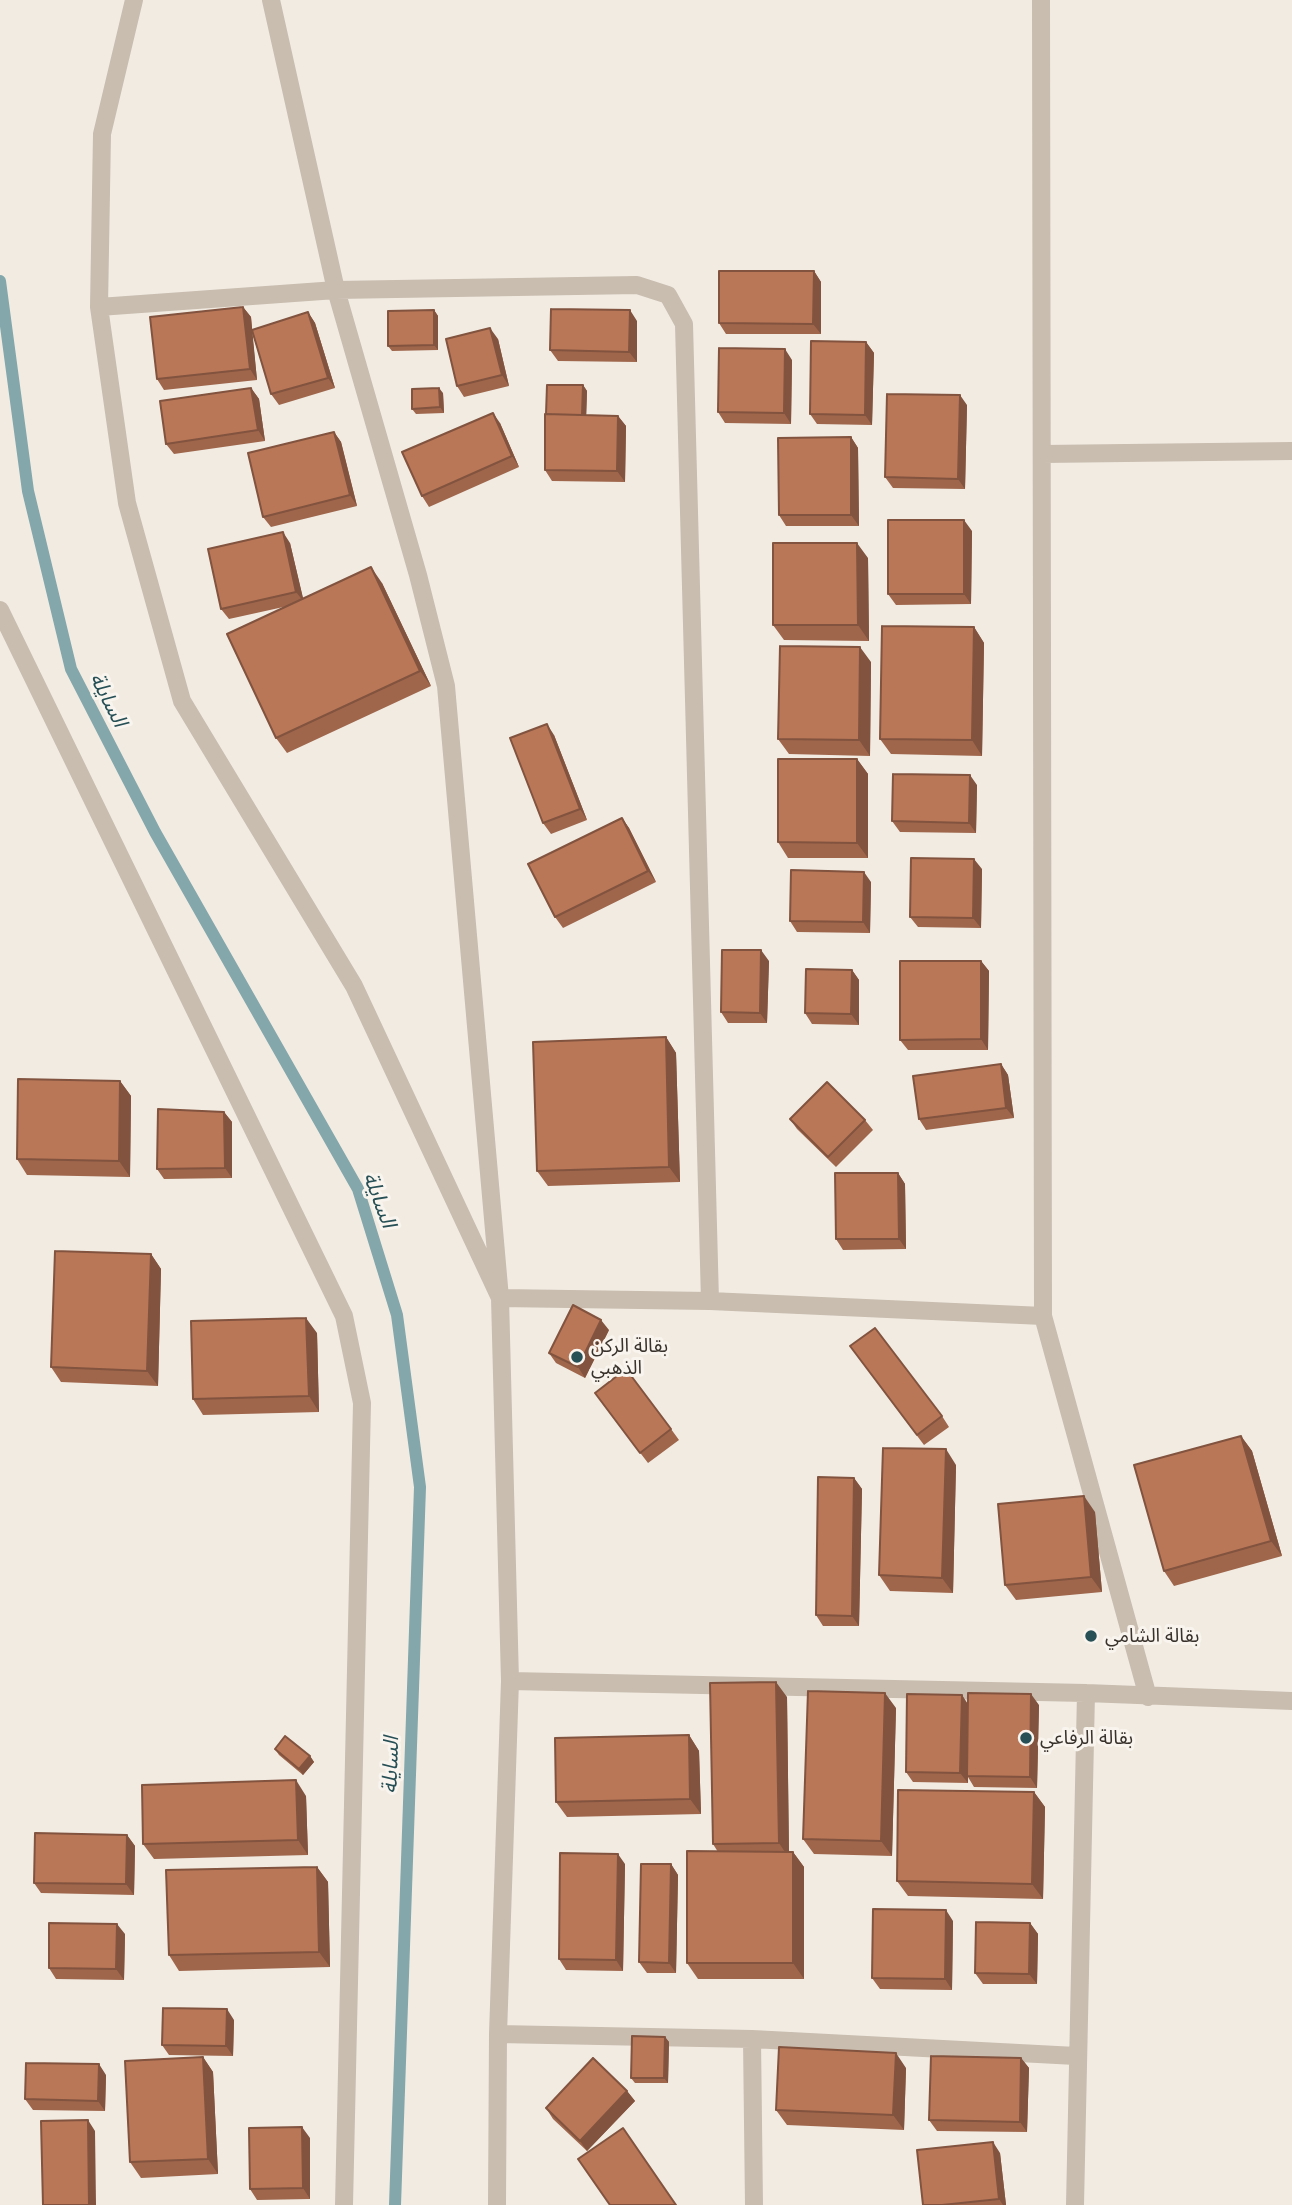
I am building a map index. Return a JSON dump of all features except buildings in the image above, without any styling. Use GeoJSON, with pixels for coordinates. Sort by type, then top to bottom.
{"type":"FeatureCollection","features":[{"type":"Feature","properties":{"kind":"street"},"geometry":{"type":"LineString","coordinates":[[134,0],[102,134],[99,307],[127,503],[182,701],[354,985],[500,1298]]}},
{"type":"Feature","properties":{"kind":"street"},"geometry":{"type":"LineString","coordinates":[[271,0],[336,290],[418,575],[446,686],[500,1298],[510,1681],[498,2034],[497,2205]]}},
{"type":"Feature","properties":{"kind":"street"},"geometry":{"type":"LineString","coordinates":[[1041,0],[1043,1316],[1149,1697]]}},
{"type":"Feature","properties":{"kind":"street"},"geometry":{"type":"LineString","coordinates":[[99,307],[336,290],[637,285],[668,295],[684,324],[710,1301]]}},
{"type":"Feature","properties":{"kind":"street"},"geometry":{"type":"LineString","coordinates":[[1042,454],[1292,451]]}},
{"type":"Feature","properties":{"kind":"street"},"geometry":{"type":"LineString","coordinates":[[0,610],[344,1316],[362,1403],[344,2205]]}},
{"type":"Feature","properties":{"kind":"street"},"geometry":{"type":"LineString","coordinates":[[500,1298],[710,1301],[1043,1316]]}},
{"type":"Feature","properties":{"kind":"street"},"geometry":{"type":"LineString","coordinates":[[510,1681],[1086,1693],[1292,1702]]}},
{"type":"Feature","properties":{"kind":"street"},"geometry":{"type":"LineString","coordinates":[[1075,2205],[1076,2056],[1086,1693]]}},
{"type":"Feature","properties":{"kind":"street"},"geometry":{"type":"LineString","coordinates":[[498,2034],[752,2039],[1076,2056]]}},
{"type":"Feature","properties":{"kind":"street"},"geometry":{"type":"LineString","coordinates":[[752,2039],[754,2205]]}},
{"type":"Feature","properties":{"kind":"waterway","name":"السايلة"},"geometry":{"type":"LineString","coordinates":[[0,281],[28,491],[71,669],[155,832],[358,1189],[397,1315],[420,1487],[395,2205]]}},
{"type":"Feature","properties":{"kind":"place","name":"بقالة الركن الذهبي"},"geometry":{"type":"Point","coordinates":[577,1357]}},
{"type":"Feature","properties":{"kind":"place","name":"بقالة الشامي"},"geometry":{"type":"Point","coordinates":[1091,1636]}},
{"type":"Feature","properties":{"kind":"place","name":"بقالة الرفاعي"},"geometry":{"type":"Point","coordinates":[1026,1738]}}]}
